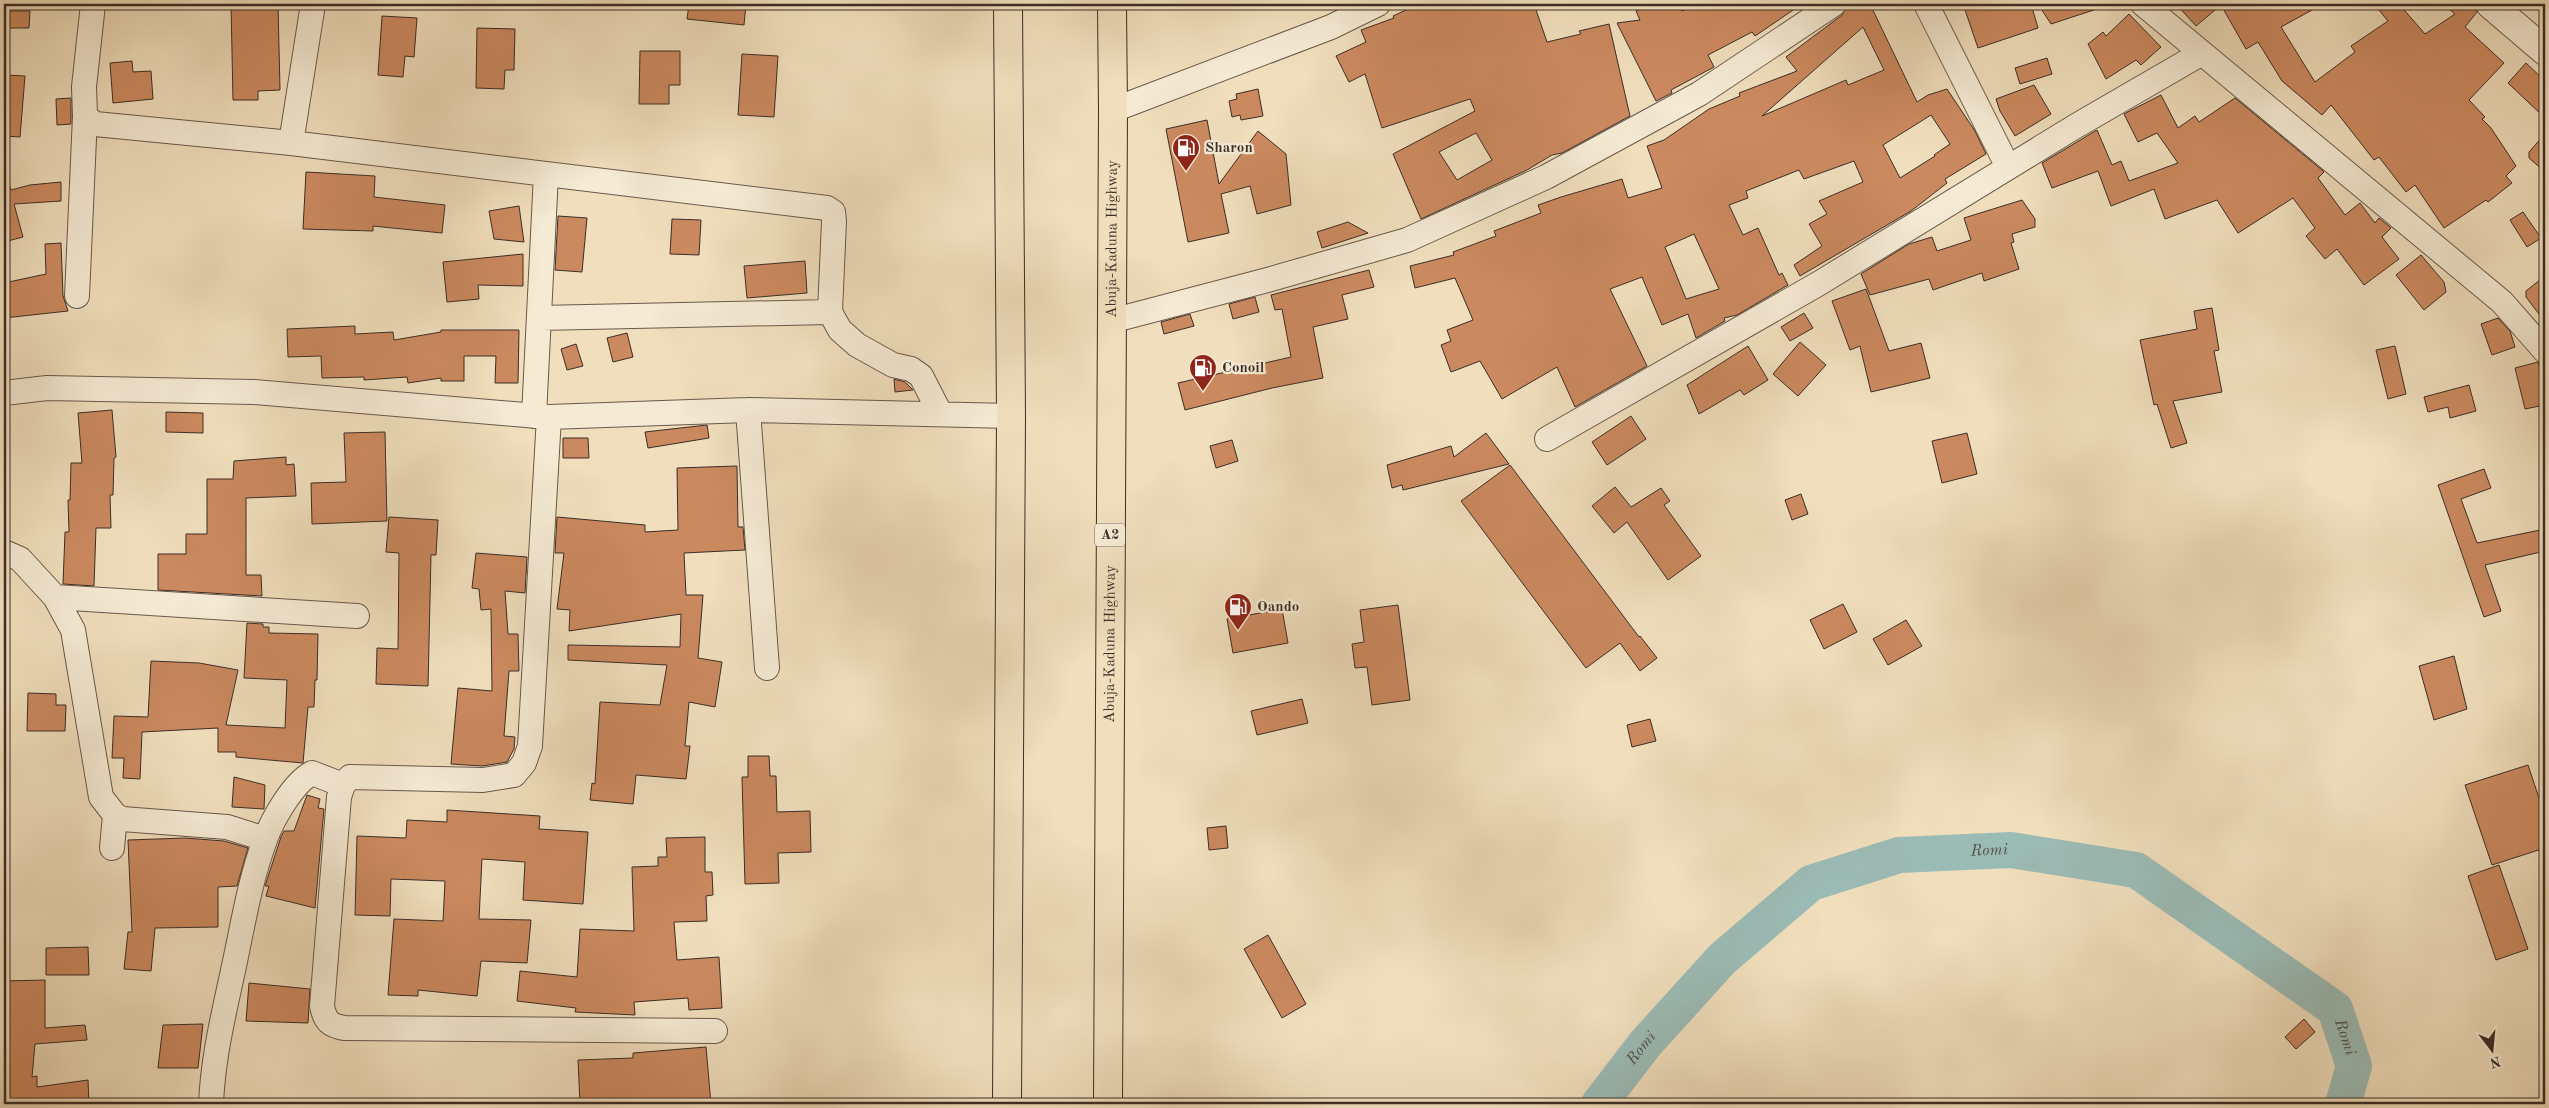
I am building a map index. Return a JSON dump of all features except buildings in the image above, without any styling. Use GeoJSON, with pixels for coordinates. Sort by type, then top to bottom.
{"type":"FeatureCollection","features":[{"type":"Feature","properties":{"kind":"highway"},"geometry":{"type":"LineString","coordinates":[[1007,1104],[1011,416],[1008,4]]}},
{"type":"Feature","properties":{"kind":"highway","name":"Abuja-Kaduna Highway"},"geometry":{"type":"LineString","coordinates":[[1108,1104],[1112,4]]}},
{"type":"Feature","properties":{"kind":"street"},"geometry":{"type":"LineString","coordinates":[[77,296],[84,87],[93,4]]}},
{"type":"Feature","properties":{"kind":"street"},"geometry":{"type":"LineString","coordinates":[[291,143],[313,4]]}},
{"type":"Feature","properties":{"kind":"street"},"geometry":{"type":"LineString","coordinates":[[1113,110],[1331,27],[1378,4]]}},
{"type":"Feature","properties":{"kind":"street"},"geometry":{"type":"LineString","coordinates":[[1111,321],[1271,279],[1407,240],[1546,177],[1699,94],[1834,4]]}},
{"type":"Feature","properties":{"kind":"street"},"geometry":{"type":"LineString","coordinates":[[1926,4],[2008,167]]}},
{"type":"Feature","properties":{"kind":"street"},"geometry":{"type":"LineString","coordinates":[[2143,4],[2502,302],[2545,351]]}},
{"type":"Feature","properties":{"kind":"street"},"geometry":{"type":"LineString","coordinates":[[2499,7],[2545,51]]}},
{"type":"Feature","properties":{"kind":"street"},"geometry":{"type":"LineString","coordinates":[[1547,439],[1818,284],[2008,167],[2202,53]]}},
{"type":"Feature","properties":{"kind":"street"},"geometry":{"type":"LineString","coordinates":[[84,116],[95,124],[291,143],[827,208],[833,212],[834,221],[830,312],[840,330],[857,346],[893,365],[911,370],[921,376],[940,413]]}},
{"type":"Feature","properties":{"kind":"street"},"geometry":{"type":"LineString","coordinates":[[546,174],[539,318],[541,417],[530,746],[524,763],[514,775],[483,780],[350,777],[343,785],[339,797],[322,1006],[324,1017],[332,1026],[355,1028],[715,1030]]}},
{"type":"Feature","properties":{"kind":"street"},"geometry":{"type":"LineString","coordinates":[[539,318],[830,312]]}},
{"type":"Feature","properties":{"kind":"street"},"geometry":{"type":"LineString","coordinates":[[4,393],[47,388],[254,392],[541,417],[748,410],[1011,416]]}},
{"type":"Feature","properties":{"kind":"street"},"geometry":{"type":"LineString","coordinates":[[748,410],[767,668]]}},
{"type":"Feature","properties":{"kind":"street"},"geometry":{"type":"LineString","coordinates":[[4,552],[20,559],[55,597],[73,630],[101,798],[114,815],[122,819],[227,827],[265,839]]}},
{"type":"Feature","properties":{"kind":"street"},"geometry":{"type":"LineString","coordinates":[[55,597],[357,616]]}},
{"type":"Feature","properties":{"kind":"street"},"geometry":{"type":"LineString","coordinates":[[211,1104],[214,1058],[246,910],[265,839],[291,792],[302,778],[312,773],[343,785]]}},
{"type":"Feature","properties":{"kind":"street"},"geometry":{"type":"LineString","coordinates":[[112,848],[114,815]]}},
{"type":"Feature","properties":{"kind":"waterway","name":"Romi"},"geometry":{"type":"LineString","coordinates":[[1599,1104],[1645,1044],[1722,959],[1811,883],[1899,855],[2011,850],[2136,870],[2335,1009],[2354,1066],[2343,1104]]}},
{"type":"Feature","properties":{"kind":"place","name":"Sharon"},"geometry":{"type":"Point","coordinates":[1186,172]}},
{"type":"Feature","properties":{"kind":"place","name":"Conoil"},"geometry":{"type":"Point","coordinates":[1203,392]}},
{"type":"Feature","properties":{"kind":"place","name":"Oando"},"geometry":{"type":"Point","coordinates":[1238,631]}}]}
